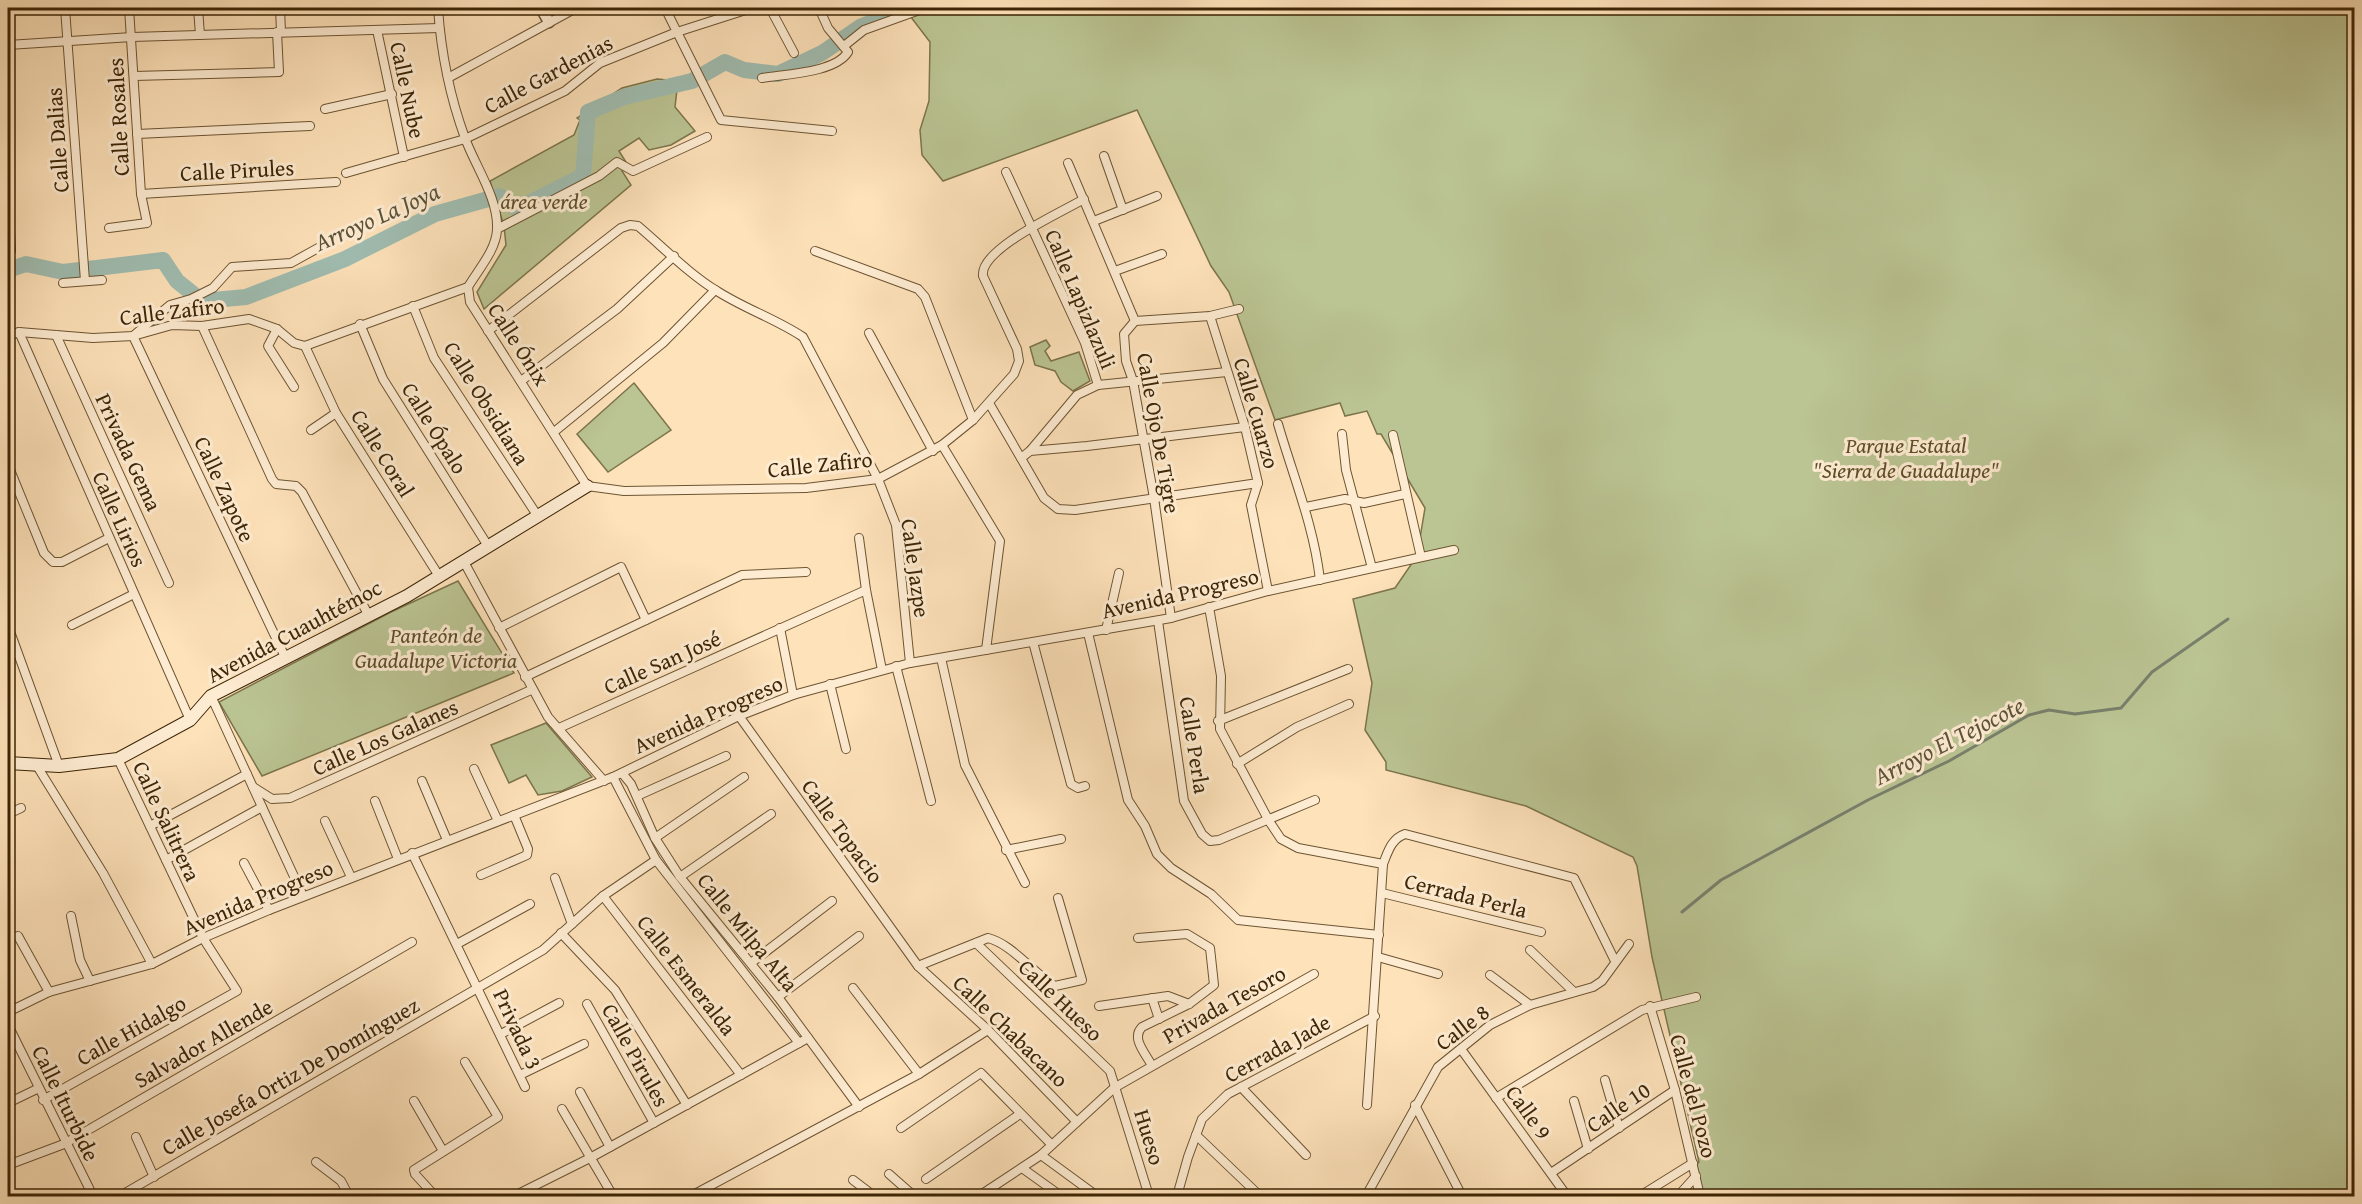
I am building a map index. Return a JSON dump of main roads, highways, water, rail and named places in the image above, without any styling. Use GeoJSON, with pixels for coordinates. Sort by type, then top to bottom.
{"type":"FeatureCollection","features":[{"type":"Feature","properties":{"kind":"main road","name":"Avenida Cuauhtémoc"},"geometry":{"type":"LineString","coordinates":[[8,763],[59,766],[117,759],[190,720],[211,696],[369,616],[587,486]]}},
{"type":"Feature","properties":{"kind":"waterway","name":"Arroyo La Joya"},"geometry":{"type":"LineString","coordinates":[[8,270],[26,264],[63,272],[163,260],[177,281],[202,301],[246,297],[345,259],[435,214],[499,196],[517,209],[583,176],[588,112],[624,97],[692,81],[725,62],[744,70],[778,74],[822,53],[860,27],[907,8]]}},
{"type":"Feature","properties":{"kind":"waterway","name":"Arroyo El Tejocote"},"geometry":{"type":"LineString","coordinates":[[1682,912],[1721,880],[1868,800],[1949,761],[2029,715],[2049,710],[2075,714],[2121,708],[2152,672],[2228,619]]}},
{"type":"Feature","properties":{"kind":"park label","name":"área verde"},"geometry":{"type":"Point","coordinates":[544,201]}},
{"type":"Feature","properties":{"kind":"park label","name":"Parque Estatal \"Sierra de Guadalupe\""},"geometry":{"type":"Point","coordinates":[1906,458]}},
{"type":"Feature","properties":{"kind":"park label","name":"Panteón de Guadalupe Victoria"},"geometry":{"type":"Point","coordinates":[436,648]}}]}
